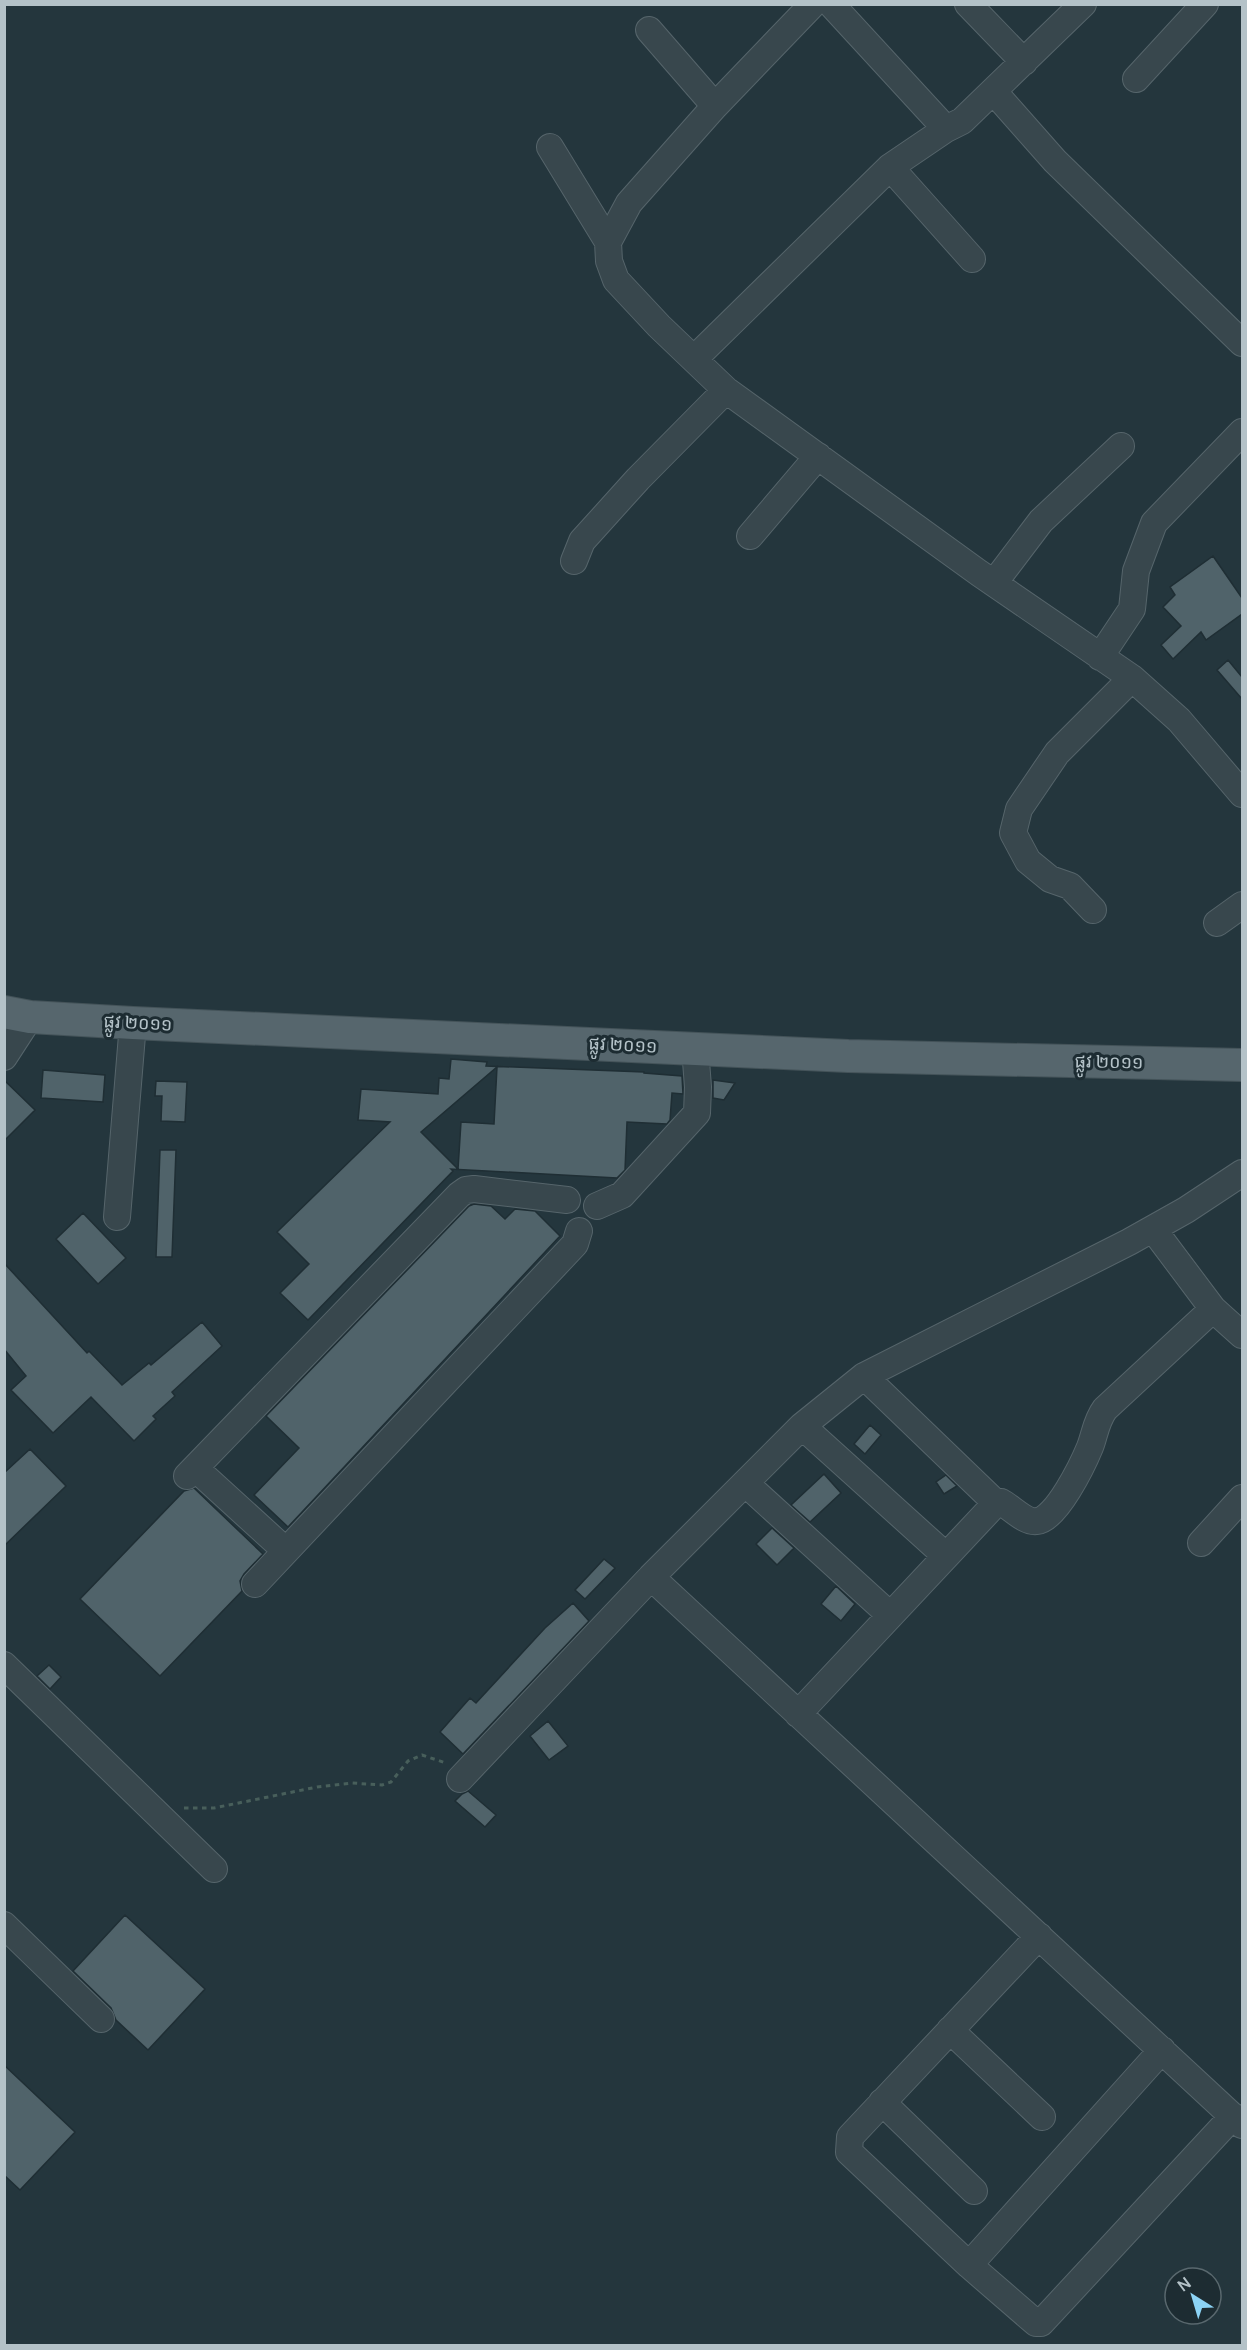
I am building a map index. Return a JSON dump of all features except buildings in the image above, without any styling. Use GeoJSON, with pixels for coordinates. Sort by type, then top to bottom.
{"type":"FeatureCollection","features":[{"type":"Feature","properties":{"kind":"main road","name":"ផ្លូវ ២០១១"},"geometry":{"type":"LineString","coordinates":[[17,1014],[133,1023],[848,1056],[1242,1065]]}},
{"type":"Feature","properties":{"kind":"street"},"geometry":{"type":"LineString","coordinates":[[608,242],[629,203],[716,106],[813,4]]}},
{"type":"Feature","properties":{"kind":"street"},"geometry":{"type":"LineString","coordinates":[[831,4],[946,129]]}},
{"type":"Feature","properties":{"kind":"street"},"geometry":{"type":"LineString","coordinates":[[968,4],[1024,62]]}},
{"type":"Feature","properties":{"kind":"street"},"geometry":{"type":"LineString","coordinates":[[694,359],[890,167],[946,129],[962,121],[1083,4]]}},
{"type":"Feature","properties":{"kind":"street"},"geometry":{"type":"LineString","coordinates":[[1136,79],[1205,4]]}},
{"type":"Feature","properties":{"kind":"street"},"geometry":{"type":"LineString","coordinates":[[649,30],[716,106]]}},
{"type":"Feature","properties":{"kind":"street"},"geometry":{"type":"LineString","coordinates":[[994,92],[1055,161],[1242,343]]}},
{"type":"Feature","properties":{"kind":"street"},"geometry":{"type":"LineString","coordinates":[[550,147],[608,242],[609,261],[616,280],[726,390],[994,583],[1132,678],[1179,720],[1242,794]]}},
{"type":"Feature","properties":{"kind":"street"},"geometry":{"type":"LineString","coordinates":[[890,167],[972,259]]}},
{"type":"Feature","properties":{"kind":"street"},"geometry":{"type":"LineString","coordinates":[[574,561],[582,541],[638,479],[726,390]]}},
{"type":"Feature","properties":{"kind":"street"},"geometry":{"type":"LineString","coordinates":[[1100,657],[1132,609],[1136,571],[1154,523],[1242,432]]}},
{"type":"Feature","properties":{"kind":"street"},"geometry":{"type":"LineString","coordinates":[[994,583],[1041,521],[1121,446]]}},
{"type":"Feature","properties":{"kind":"street"},"geometry":{"type":"LineString","coordinates":[[750,536],[818,456]]}},
{"type":"Feature","properties":{"kind":"street"},"geometry":{"type":"LineString","coordinates":[[1093,910],[1070,886],[1050,879],[1028,861],[1013,833],[1019,809],[1036,780],[1057,753],[1132,678]]}},
{"type":"Feature","properties":{"kind":"street"},"geometry":{"type":"LineString","coordinates":[[1217,923],[1242,905]]}},
{"type":"Feature","properties":{"kind":"street"},"geometry":{"type":"LineString","coordinates":[[4,1058],[17,1014]]}},
{"type":"Feature","properties":{"kind":"street"},"geometry":{"type":"LineString","coordinates":[[117,1217],[133,1023]]}},
{"type":"Feature","properties":{"kind":"street"},"geometry":{"type":"LineString","coordinates":[[597,1206],[622,1195],[697,1113],[695,1048]]}},
{"type":"Feature","properties":{"kind":"street"},"geometry":{"type":"LineString","coordinates":[[461,1776],[651,1577],[802,1426],[864,1376],[1153,1229],[1242,1173]]}},
{"type":"Feature","properties":{"kind":"street"},"geometry":{"type":"LineString","coordinates":[[286,1551],[191,1472],[459,1195],[466,1190],[474,1189],[567,1200]]}},
{"type":"Feature","properties":{"kind":"street"},"geometry":{"type":"LineString","coordinates":[[584,1195],[594,1201],[597,1206],[595,1223],[591,1228],[579,1231],[568,1227],[562,1217],[567,1200],[572,1197],[584,1195]]}},
{"type":"Feature","properties":{"kind":"street"},"geometry":{"type":"LineString","coordinates":[[1153,1229],[1212,1309],[1242,1335]]}},
{"type":"Feature","properties":{"kind":"street"},"geometry":{"type":"LineString","coordinates":[[255,1584],[575,1244],[579,1231]]}},
{"type":"Feature","properties":{"kind":"street"},"geometry":{"type":"LineString","coordinates":[[864,1376],[996,1503],[1004,1504],[1034,1521],[1046,1518],[1069,1488],[1080,1470],[1095,1434],[1097,1420],[1105,1409],[1212,1309]]}},
{"type":"Feature","properties":{"kind":"street"},"geometry":{"type":"LineString","coordinates":[[802,1426],[946,1556]]}},
{"type":"Feature","properties":{"kind":"street"},"geometry":{"type":"LineString","coordinates":[[745,1483],[890,1615]]}},
{"type":"Feature","properties":{"kind":"street"},"geometry":{"type":"LineString","coordinates":[[1201,1543],[1242,1498]]}},
{"type":"Feature","properties":{"kind":"street"},"geometry":{"type":"LineString","coordinates":[[798,1713],[996,1503]]}},
{"type":"Feature","properties":{"kind":"street"},"geometry":{"type":"LineString","coordinates":[[651,1577],[1238,2120],[1041,2323],[1036,2323],[969,2265],[849,2152],[850,2137],[1039,1936]]}},
{"type":"Feature","properties":{"kind":"street"},"geometry":{"type":"LineString","coordinates":[[4,1665],[91,1747],[214,1869]]}},
{"type":"Feature","properties":{"kind":"street"},"geometry":{"type":"LineString","coordinates":[[4,1925],[101,2019]]}},
{"type":"Feature","properties":{"kind":"street"},"geometry":{"type":"LineString","coordinates":[[950,2030],[1042,2117]]}},
{"type":"Feature","properties":{"kind":"street"},"geometry":{"type":"LineString","coordinates":[[969,2265],[1162,2050]]}},
{"type":"Feature","properties":{"kind":"street"},"geometry":{"type":"LineString","coordinates":[[882,2102],[974,2192]]}},
{"type":"Feature","properties":{"kind":"path"},"geometry":{"type":"LineString","coordinates":[[150,1808],[214,1808],[317,1787],[352,1783],[382,1785],[391,1782],[408,1761],[422,1755],[442,1761],[461,1776]]}}]}
